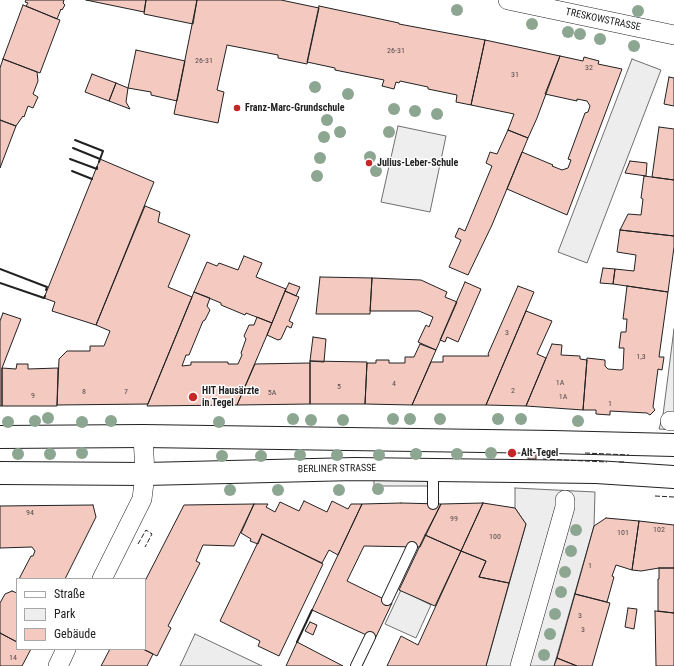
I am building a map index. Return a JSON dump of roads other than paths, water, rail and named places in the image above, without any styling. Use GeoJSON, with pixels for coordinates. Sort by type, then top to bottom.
{"type":"FeatureCollection","features":[{"type":"Feature","properties":{"kind":"main road"},"geometry":{"type":"LineString","coordinates":[[0,437],[143,436],[553,442],[674,446]]}},
{"type":"Feature","properties":{"kind":"main road","name":"BERLINER STRASSE"},"geometry":{"type":"LineString","coordinates":[[0,473],[145,474],[348,469],[433,469],[596,472],[674,477]]}},
{"type":"Feature","properties":{"kind":"street","name":"TRESKOWSTRASSE"},"geometry":{"type":"LineString","coordinates":[[508,0],[674,35]]}},
{"type":"Feature","properties":{"kind":"street"},"geometry":{"type":"LineString","coordinates":[[102,578],[142,499],[145,474],[143,436]]}},
{"type":"Feature","properties":{"kind":"street"},"geometry":{"type":"LineString","coordinates":[[520,666],[565,507],[565,500]]}},
{"type":"Feature","properties":{"kind":"street"},"geometry":{"type":"LineString","coordinates":[[58,666],[66,650]]}},
{"type":"Feature","properties":{"kind":"lane"},"geometry":{"type":"LineString","coordinates":[[433,469],[433,504]]}},
{"type":"Feature","properties":{"kind":"lane"},"geometry":{"type":"LineString","coordinates":[[387,600],[412,547]]}},
{"type":"Feature","properties":{"kind":"lane"},"geometry":{"type":"LineString","coordinates":[[356,666],[370,637]]}},
{"type":"Feature","properties":{"kind":"place","name":"Franz-Marc-Grundschule"},"geometry":{"type":"Point","coordinates":[237,108]}},
{"type":"Feature","properties":{"kind":"place","name":"Julius-Leber-Schule"},"geometry":{"type":"Point","coordinates":[369,163]}},
{"type":"Feature","properties":{"kind":"place","name":"HIT Hausärzte in Tegel"},"geometry":{"type":"Point","coordinates":[193,397]}},
{"type":"Feature","properties":{"kind":"place","name":"Alt-Tegel"},"geometry":{"type":"Point","coordinates":[512,453]}}]}
